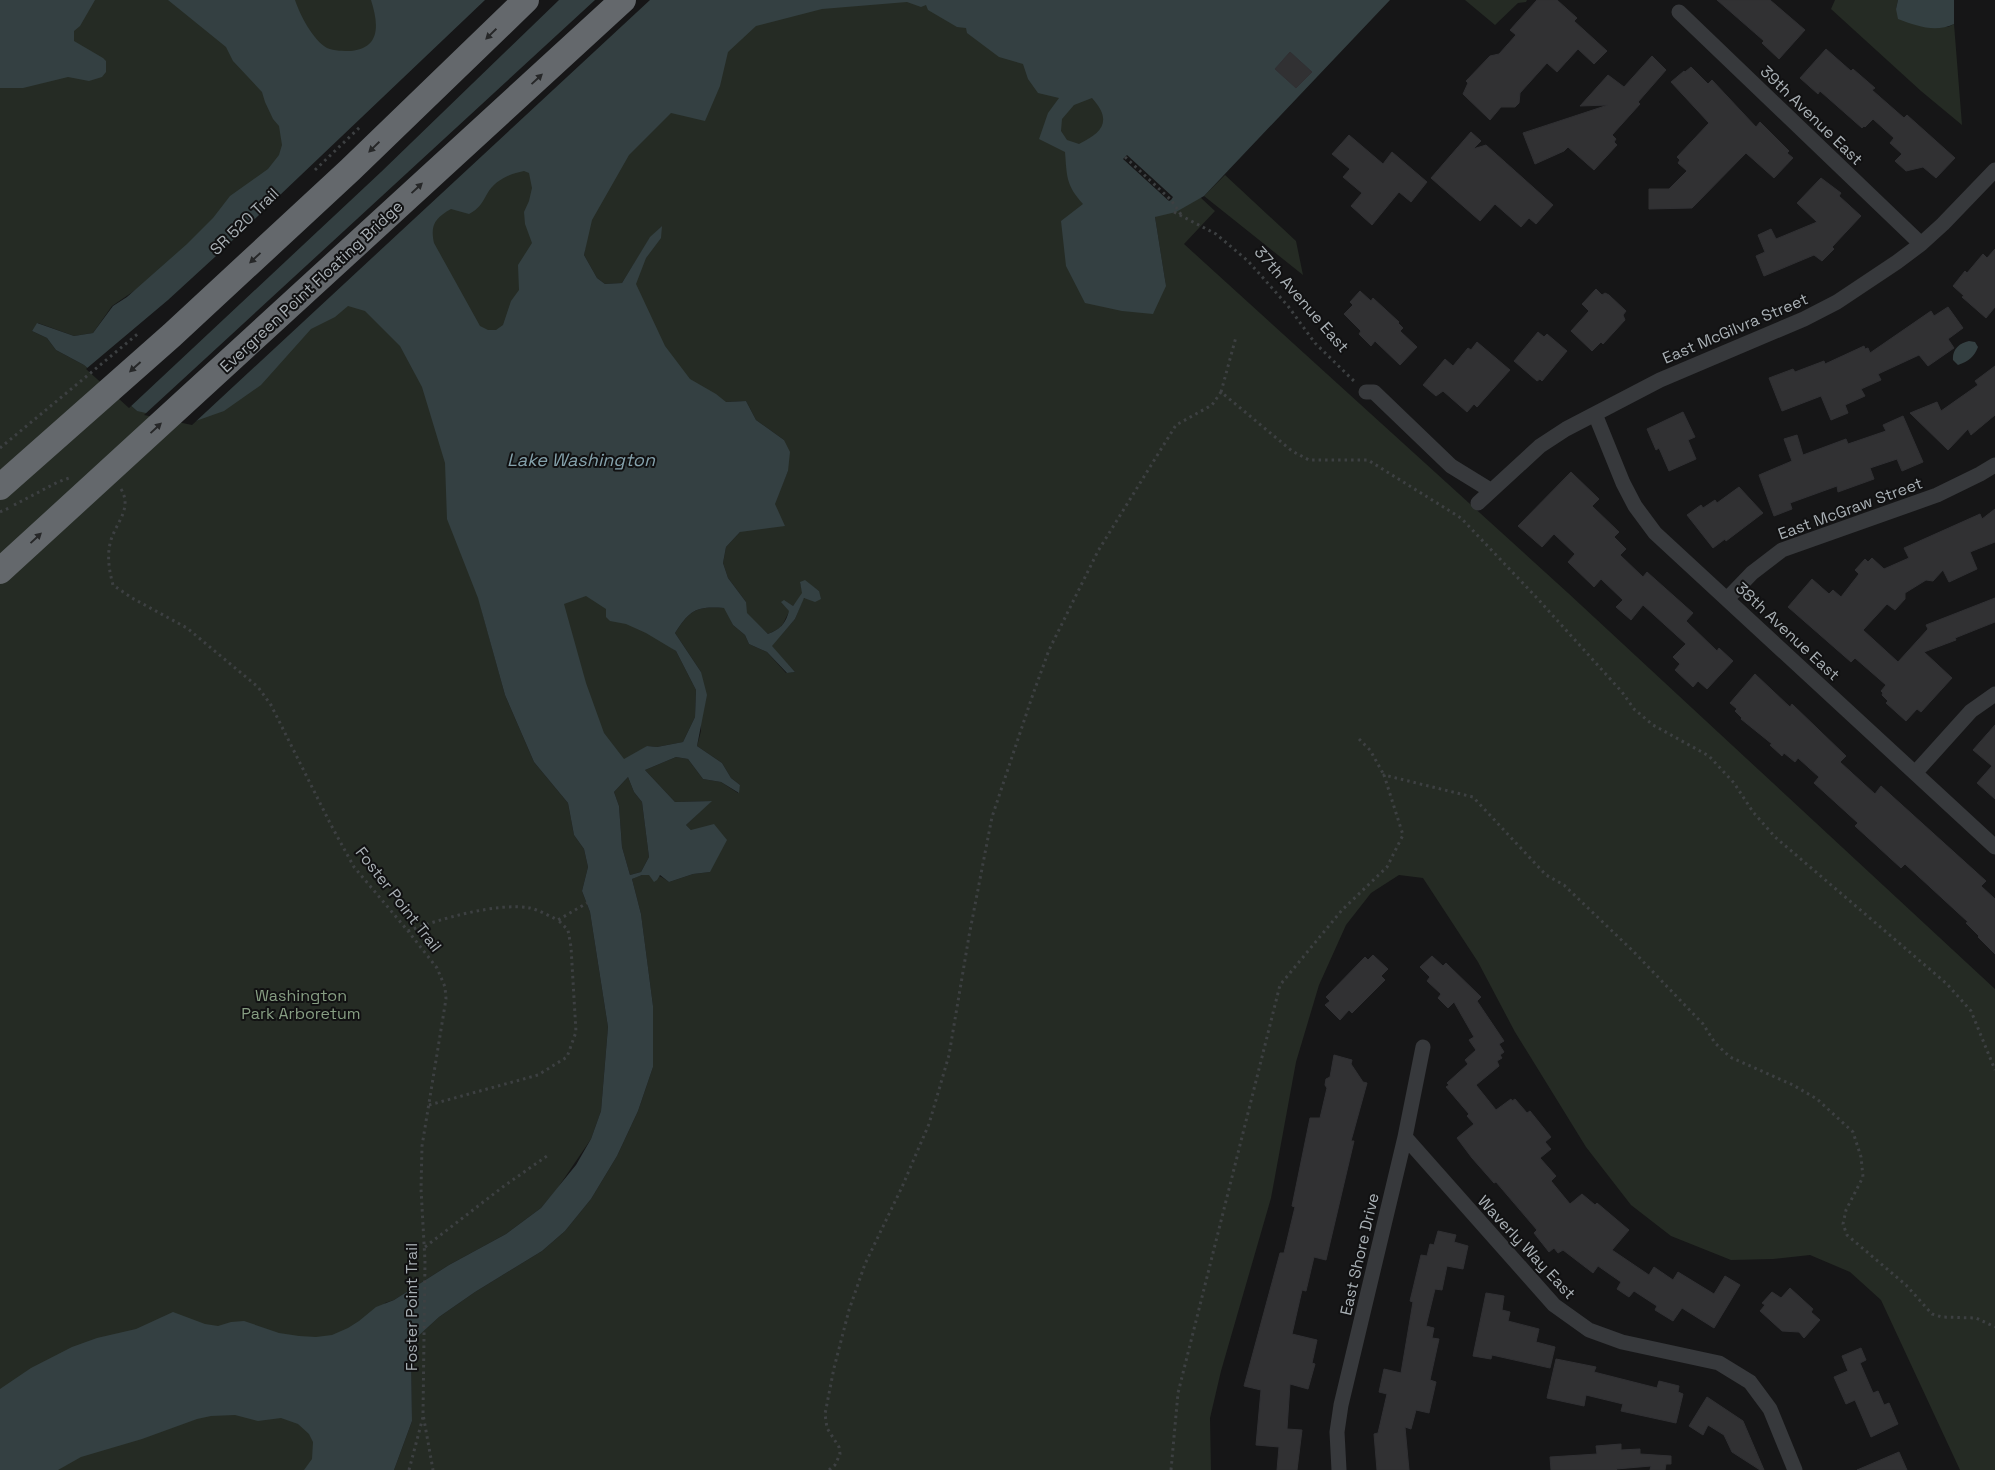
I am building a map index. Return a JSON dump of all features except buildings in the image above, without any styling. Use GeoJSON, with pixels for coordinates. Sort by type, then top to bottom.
{"type":"FeatureCollection","features":[{"type":"Feature","properties":{"kind":"highway"},"geometry":{"type":"LineString","coordinates":[[0,487],[194,315],[350,170],[526,0]]}},
{"type":"Feature","properties":{"kind":"highway","name":"Evergreen Point Floating Bridge"},"geometry":{"type":"LineString","coordinates":[[0,571],[623,0]]}},
{"type":"Feature","properties":{"kind":"street","name":"39th Avenue East"},"geometry":{"type":"LineString","coordinates":[[1679,12],[1921,244]]}},
{"type":"Feature","properties":{"kind":"street","name":"East McGilvra Street"},"geometry":{"type":"LineString","coordinates":[[1478,503],[1540,446],[1595,414],[1660,380],[1812,315],[1852,292],[1921,244],[1995,170]]}},
{"type":"Feature","properties":{"kind":"street"},"geometry":{"type":"LineString","coordinates":[[1366,392],[1374,392],[1451,466],[1490,490]]}},
{"type":"Feature","properties":{"kind":"street","name":"38th Avenue East"},"geometry":{"type":"LineString","coordinates":[[1595,414],[1623,483],[1635,506],[1655,533],[1995,847]]}},
{"type":"Feature","properties":{"kind":"street","name":"East McGraw Street"},"geometry":{"type":"LineString","coordinates":[[1727,599],[1752,572],[1782,550],[1937,495],[1995,465]]}},
{"type":"Feature","properties":{"kind":"street"},"geometry":{"type":"LineString","coordinates":[[1916,772],[1971,711],[1995,694]]}},
{"type":"Feature","properties":{"kind":"street","name":"East Shore Drive"},"geometry":{"type":"LineString","coordinates":[[1339,1470],[1337,1432],[1341,1405],[1405,1137],[1423,1047]]}},
{"type":"Feature","properties":{"kind":"street","name":"Waverly Way East"},"geometry":{"type":"LineString","coordinates":[[1405,1137],[1554,1306],[1589,1330],[1622,1342],[1719,1363],[1750,1382],[1770,1409],[1795,1470]]}},
{"type":"Feature","properties":{"kind":"path"},"geometry":{"type":"LineString","coordinates":[[308,177],[366,122]]}},
{"type":"Feature","properties":{"kind":"path"},"geometry":{"type":"LineString","coordinates":[[1125,157],[1171,200],[1183,217]]}},
{"type":"Feature","properties":{"kind":"path","name":"37th Avenue East"},"geometry":{"type":"LineString","coordinates":[[1174,212],[1216,234],[1248,261],[1288,306],[1315,343],[1366,392]]}},
{"type":"Feature","properties":{"kind":"path"},"geometry":{"type":"LineString","coordinates":[[0,448],[142,330]]}},
{"type":"Feature","properties":{"kind":"path"},"geometry":{"type":"LineString","coordinates":[[829,1470],[835,1465],[840,1454],[839,1446],[827,1428],[825,1414],[834,1368],[865,1264],[902,1187],[929,1124],[949,1055],[969,936],[992,818],[1032,697],[1049,650],[1098,551],[1176,425],[1212,405],[1221,392],[1236,337]]}},
{"type":"Feature","properties":{"kind":"path"},"geometry":{"type":"LineString","coordinates":[[1221,392],[1292,451],[1309,460],[1368,460],[1461,518],[1538,598],[1622,692],[1634,709],[1652,725],[1708,756],[1734,784],[1753,812],[1775,837],[1947,984],[1971,1011],[1995,1070]]}},
{"type":"Feature","properties":{"kind":"path"},"geometry":{"type":"LineString","coordinates":[[0,512],[58,482],[75,476]]}},
{"type":"Feature","properties":{"kind":"path","name":"Foster Point Trail"},"geometry":{"type":"LineString","coordinates":[[117,481],[125,496],[123,517],[111,538],[108,565],[113,585],[132,598],[187,628],[258,687],[271,705],[331,826],[354,867],[437,968],[445,987],[446,999],[422,1146],[421,1189],[425,1261],[423,1414],[433,1470]]}},
{"type":"Feature","properties":{"kind":"path"},"geometry":{"type":"LineString","coordinates":[[1172,1470],[1178,1393],[1280,985],[1342,910],[1387,867],[1403,835],[1384,775],[1370,750],[1359,739]]}},
{"type":"Feature","properties":{"kind":"path"},"geometry":{"type":"LineString","coordinates":[[1384,775],[1473,797],[1546,875],[1564,885],[1633,952],[1703,1024],[1715,1043],[1730,1057],[1793,1085],[1817,1099],[1853,1132],[1861,1157],[1863,1177],[1846,1210],[1842,1224],[1847,1235],[1906,1285],[1932,1314],[1942,1317],[1976,1318],[1995,1327]]}},
{"type":"Feature","properties":{"kind":"path"},"geometry":{"type":"LineString","coordinates":[[558,920],[587,903]]}},
{"type":"Feature","properties":{"kind":"path"},"geometry":{"type":"LineString","coordinates":[[408,931],[436,920],[505,906],[530,908],[558,920],[568,930],[572,956],[576,1032],[567,1057],[538,1075],[429,1105]]}},
{"type":"Feature","properties":{"kind":"path"},"geometry":{"type":"LineString","coordinates":[[424,1248],[504,1186],[547,1156]]}},
{"type":"Feature","properties":{"kind":"path"},"geometry":{"type":"LineString","coordinates":[[409,1470],[423,1414]]}},
{"type":"Feature","properties":{"kind":"green space","name":"Washington Park Arboretum"},"geometry":{"type":"Polygon","coordinates":[[[0,0],[192,0],[311,123],[219,233],[112,306],[93,333],[74,336],[38,323],[32,331],[47,338],[56,350],[84,365],[137,411],[538,105],[568,231],[532,385],[403,285],[483,615],[505,695],[534,762],[568,803],[574,835],[584,849],[588,867],[582,891],[590,912],[608,1027],[601,1111],[591,1139],[557,1189],[541,1208],[506,1234],[449,1265],[394,1300],[385,1303],[371,1342],[0,1439],[0,0]]]}},
{"type":"Feature","properties":{"kind":"green space"},"geometry":{"type":"Polygon","coordinates":[[[225,0],[387,0],[370,77],[225,0]]]}},
{"type":"Feature","properties":{"kind":"green space"},"geometry":{"type":"Polygon","coordinates":[[[649,0],[1092,0],[1125,114],[1166,286],[1155,217],[1186,184],[1215,211],[1184,244],[1568,593],[1995,989],[1995,1470],[1960,1470],[1881,1300],[1850,1272],[1810,1255],[1773,1259],[1731,1260],[1671,1236],[1631,1205],[1586,1147],[1515,1032],[1478,962],[1423,878],[1399,875],[1371,893],[1346,925],[1319,985],[1296,1062],[1271,1198],[1221,1371],[1210,1418],[1211,1470],[394,1470],[412,1421],[411,1347],[414,1340],[439,1317],[475,1292],[542,1251],[565,1231],[591,1199],[617,1156],[638,1111],[653,1067],[653,1006],[641,914],[632,879],[651,874],[660,876],[669,882],[693,874],[710,872],[691,830],[686,825],[711,801],[675,802],[645,770],[676,757],[688,759],[703,779],[721,782],[738,793],[740,785],[731,778],[722,763],[697,746],[701,731],[701,672],[675,633],[685,619],[695,611],[707,608],[725,608],[733,625],[745,635],[749,644],[767,652],[786,673],[795,672],[771,646],[795,619],[803,599],[819,591],[800,583],[802,595],[781,627],[768,634],[746,613],[746,602],[728,578],[723,563],[726,547],[740,532],[774,504],[788,471],[784,440],[756,420],[746,401],[726,402],[713,416],[622,291],[662,226],[650,238],[622,283],[605,284],[597,278],[584,255],[590,221],[649,0]]]}},
{"type":"Feature","properties":{"kind":"green space"},"geometry":{"type":"Polygon","coordinates":[[[1465,0],[1527,0],[1526,2],[1518,3],[1495,25],[1465,0]]]}},
{"type":"Feature","properties":{"kind":"green space"},"geometry":{"type":"Polygon","coordinates":[[[1835,0],[1898,0],[1896,9],[1948,27],[1954,24],[1962,125],[1921,91],[1831,9],[1835,0]]]}},
{"type":"Feature","properties":{"kind":"green space"},"geometry":{"type":"Polygon","coordinates":[[[1225,175],[1296,241],[1303,275],[1204,196],[1225,175]]]}},
{"type":"Feature","properties":{"kind":"green space"},"geometry":{"type":"Polygon","coordinates":[[[589,587],[676,651],[696,690],[695,717],[683,742],[657,747],[647,746],[626,767],[603,761],[550,633],[564,588],[589,587]]]}},
{"type":"Feature","properties":{"kind":"green space"},"geometry":{"type":"Polygon","coordinates":[[[628,777],[634,792],[642,802],[649,857],[641,872],[630,875],[622,847],[619,806],[614,792],[628,777]]]}},
{"type":"Feature","properties":{"kind":"green space"},"geometry":{"type":"Polygon","coordinates":[[[316,1386],[338,1470],[0,1470],[0,1459],[316,1386]]]}},
{"type":"Feature","properties":{"kind":"water"},"geometry":{"type":"Polygon","coordinates":[[[0,0],[95,0],[80,26],[74,31],[74,41],[103,58],[106,61],[106,72],[102,77],[89,81],[68,77],[23,88],[0,88],[0,0]]]}},
{"type":"Feature","properties":{"kind":"water","name":"Lake Washington"},"geometry":{"type":"Polygon","coordinates":[[[168,0],[295,0],[308,27],[322,44],[333,50],[351,51],[361,49],[373,39],[376,25],[371,0],[1390,0],[1204,196],[1176,212],[1155,217],[1166,286],[1153,314],[1122,311],[1085,303],[1066,266],[1061,221],[1083,204],[1070,186],[1065,152],[1039,139],[1048,113],[1059,98],[1038,93],[1028,79],[1023,64],[999,57],[967,33],[966,28],[957,27],[928,10],[926,5],[921,7],[907,2],[822,9],[756,26],[728,52],[720,86],[705,121],[671,113],[629,155],[592,220],[584,255],[597,278],[605,284],[622,283],[650,237],[662,226],[661,238],[646,258],[636,284],[665,346],[690,379],[726,402],[746,401],[756,420],[784,440],[790,452],[788,471],[775,504],[785,526],[740,532],[726,547],[723,563],[728,578],[746,602],[747,613],[768,634],[779,628],[786,620],[789,611],[781,602],[784,600],[793,606],[802,593],[800,582],[805,580],[819,591],[821,599],[815,602],[804,598],[795,619],[772,646],[795,672],[787,673],[767,652],[749,644],[745,635],[733,625],[724,608],[707,608],[695,611],[685,619],[675,633],[701,672],[707,695],[697,746],[722,763],[731,778],[740,785],[739,793],[721,782],[703,779],[688,759],[676,757],[645,770],[675,802],[712,801],[686,825],[691,830],[714,824],[727,840],[710,872],[693,874],[669,882],[660,875],[654,882],[649,875],[642,875],[632,879],[641,914],[653,1006],[653,1067],[638,1111],[617,1156],[591,1199],[565,1231],[542,1251],[475,1292],[439,1317],[414,1340],[411,1347],[412,1421],[394,1470],[304,1470],[312,1459],[313,1442],[309,1434],[298,1424],[281,1418],[258,1421],[235,1415],[211,1416],[197,1419],[142,1439],[81,1457],[58,1470],[0,1470],[0,1389],[31,1368],[72,1347],[97,1338],[136,1329],[173,1312],[205,1324],[218,1326],[244,1321],[279,1333],[299,1336],[316,1337],[332,1335],[348,1328],[376,1307],[394,1300],[449,1265],[506,1234],[541,1208],[576,1165],[591,1139],[601,1111],[608,1027],[590,912],[582,891],[588,867],[584,849],[574,835],[568,803],[534,762],[505,695],[478,598],[447,519],[445,463],[422,387],[400,346],[365,311],[348,306],[335,317],[311,329],[261,385],[224,411],[190,423],[137,411],[84,365],[56,350],[47,338],[32,331],[37,323],[74,336],[93,333],[113,306],[127,297],[187,244],[213,218],[230,196],[268,169],[279,155],[282,145],[279,126],[273,119],[262,92],[233,61],[226,47],[168,0]],[[1092,98],[1074,105],[1062,119],[1061,131],[1067,140],[1079,144],[1099,131],[1103,120],[1102,113],[1092,98]],[[524,171],[503,178],[494,185],[480,206],[469,214],[451,209],[438,219],[433,227],[434,243],[480,326],[488,330],[496,330],[503,325],[511,301],[519,290],[518,265],[532,243],[525,224],[524,212],[532,188],[529,173],[524,171]],[[586,596],[564,604],[586,683],[604,733],[624,759],[647,746],[657,747],[683,742],[695,717],[696,690],[676,651],[646,633],[626,624],[610,621],[606,617],[606,609],[586,596]],[[628,777],[614,792],[619,806],[622,847],[630,875],[641,872],[649,857],[642,802],[634,792],[628,777]]]}},
{"type":"Feature","properties":{"kind":"water"},"geometry":{"type":"Polygon","coordinates":[[[1898,0],[1954,0],[1954,24],[1947,27],[1933,28],[1919,26],[1898,19],[1896,9],[1898,0]]]}},
{"type":"Feature","properties":{"kind":"water"},"geometry":{"type":"Polygon","coordinates":[[[1975,342],[1978,347],[1971,358],[1958,365],[1953,360],[1955,350],[1962,343],[1975,342]]]}},
{"type":"Feature","properties":{"kind":"pier"},"geometry":{"type":"Polygon","coordinates":[[[485,0],[559,0],[381,172],[129,408],[86,369],[168,300],[216,256],[485,0]]]}},
{"type":"Feature","properties":{"kind":"pier"},"geometry":{"type":"Polygon","coordinates":[[[595,0],[650,0],[192,425],[144,415],[595,0]]]}},
{"type":"Feature","properties":{"kind":"pier"},"geometry":{"type":"Polygon","coordinates":[[[1127,155],[1173,197],[1171,200],[1169,201],[1123,159],[1127,155]]]}}]}
